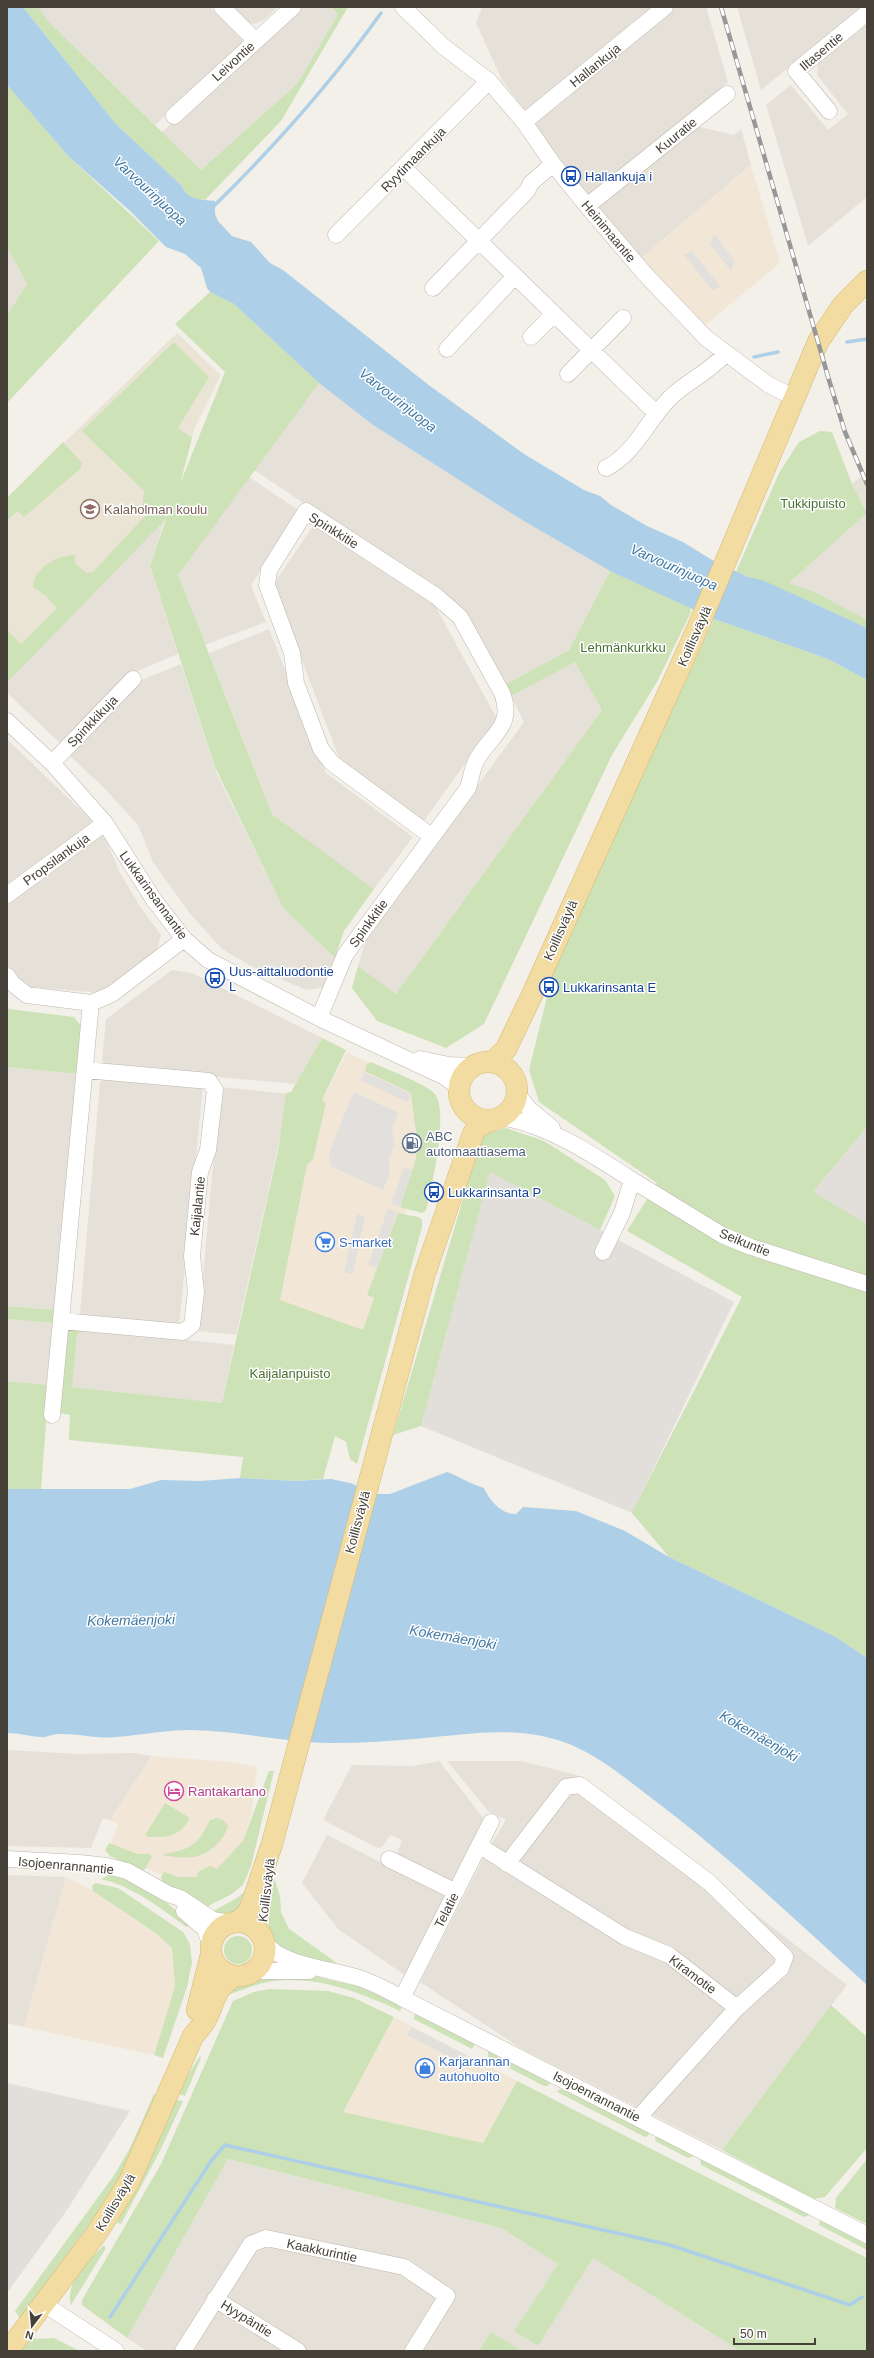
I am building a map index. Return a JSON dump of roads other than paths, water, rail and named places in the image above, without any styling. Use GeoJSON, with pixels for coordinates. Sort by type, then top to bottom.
{"type":"FeatureCollection","features":[{"type":"Feature","properties":{"kind":"main road","name":"Koillisväylä"},"geometry":{"type":"LineString","coordinates":[[494,1061],[506,1049],[531,997],[698,627],[776,446],[793,397],[818,342],[843,305],[867,281]]}},
{"type":"Feature","properties":{"kind":"main road","name":"Koillisväylä"},"geometry":{"type":"LineString","coordinates":[[516,1086],[517,1055],[531,997]]}},
{"type":"Feature","properties":{"kind":"main road"},"geometry":{"type":"LineString","coordinates":[[494,1061],[507,1067],[516,1086],[511,1110],[497,1119],[473,1116],[460,1095],[463,1075],[472,1066],[480,1062],[494,1061]]}},
{"type":"Feature","properties":{"kind":"main road","name":"Koillisväylä"},"geometry":{"type":"LineString","coordinates":[[448,1201],[462,1114],[460,1095]]}},
{"type":"Feature","properties":{"kind":"main road","name":"Koillisväylä"},"geometry":{"type":"LineString","coordinates":[[234,1922],[246,1915],[251,1906],[272,1844],[425,1273],[448,1201],[473,1134],[478,1126],[497,1119]]}},
{"type":"Feature","properties":{"kind":"main road","name":"Koillisväylä"},"geometry":{"type":"LineString","coordinates":[[263,1938],[272,1844]]}},
{"type":"Feature","properties":{"kind":"main road"},"geometry":{"type":"LineString","coordinates":[[234,1922],[252,1926],[263,1938],[264,1957],[244,1974],[218,1967],[211,1951],[218,1930],[234,1922]]}},
{"type":"Feature","properties":{"kind":"main road","name":"Koillisväylä"},"geometry":{"type":"LineString","coordinates":[[193,2036],[195,2016],[211,1951]]}},
{"type":"Feature","properties":{"kind":"main road","name":"Koillisväylä"},"geometry":{"type":"LineString","coordinates":[[8,2351],[96,2234],[129,2182],[193,2036],[205,2021],[216,1991],[225,1982],[244,1974]]}},
{"type":"Feature","properties":{"kind":"street"},"geometry":{"type":"LineString","coordinates":[[222,7],[256,41]]}},
{"type":"Feature","properties":{"kind":"street","name":"Leivontie"},"geometry":{"type":"LineString","coordinates":[[174,116],[293,7]]}},
{"type":"Feature","properties":{"kind":"street","name":"Hallankuja"},"geometry":{"type":"LineString","coordinates":[[524,122],[665,7]]}},
{"type":"Feature","properties":{"kind":"street","name":"Heinimaantie"},"geometry":{"type":"LineString","coordinates":[[406,10],[444,47],[489,81],[524,122],[553,164],[587,206],[689,321],[725,354],[769,385],[793,397]]}},
{"type":"Feature","properties":{"kind":"street","name":"Iltasentie"},"geometry":{"type":"LineString","coordinates":[[830,111],[796,71],[867,13]]}},
{"type":"Feature","properties":{"kind":"street","name":"Ryytimaankuja"},"geometry":{"type":"LineString","coordinates":[[336,235],[489,81]]}},
{"type":"Feature","properties":{"kind":"street","name":"Kuuratie"},"geometry":{"type":"LineString","coordinates":[[587,206],[727,94]]}},
{"type":"Feature","properties":{"kind":"street"},"geometry":{"type":"LineString","coordinates":[[433,288],[527,191],[531,183],[553,164]]}},
{"type":"Feature","properties":{"kind":"street"},"geometry":{"type":"LineString","coordinates":[[404,168],[657,414]]}},
{"type":"Feature","properties":{"kind":"street"},"geometry":{"type":"LineString","coordinates":[[447,348],[515,276]]}},
{"type":"Feature","properties":{"kind":"street"},"geometry":{"type":"LineString","coordinates":[[531,337],[554,314]]}},
{"type":"Feature","properties":{"kind":"street"},"geometry":{"type":"LineString","coordinates":[[568,374],[623,318]]}},
{"type":"Feature","properties":{"kind":"street"},"geometry":{"type":"LineString","coordinates":[[606,468],[620,459],[657,414],[683,386],[718,362],[725,354]]}},
{"type":"Feature","properties":{"kind":"street","name":"Spinkkitie"},"geometry":{"type":"LineString","coordinates":[[319,1018],[345,955],[431,836],[468,788],[476,761],[505,722],[507,706],[502,693],[460,617],[436,596],[306,511],[269,570],[267,585],[292,653],[296,683],[318,741],[332,763],[431,836]]}},
{"type":"Feature","properties":{"kind":"street","name":"Spinkkikuja"},"geometry":{"type":"LineString","coordinates":[[52,763],[133,679]]}},
{"type":"Feature","properties":{"kind":"street","name":"Lukkarinsannantie"},"geometry":{"type":"LineString","coordinates":[[7,721],[52,763],[105,823],[154,900],[184,939],[208,960],[319,1018],[445,1077],[460,1095]]}},
{"type":"Feature","properties":{"kind":"street","name":"Propsilankuja"},"geometry":{"type":"LineString","coordinates":[[7,895],[105,823]]}},
{"type":"Feature","properties":{"kind":"street"},"geometry":{"type":"LineString","coordinates":[[7,976],[12,983],[28,995],[91,1003],[112,994],[184,939]]}},
{"type":"Feature","properties":{"kind":"street"},"geometry":{"type":"LineString","coordinates":[[52,1415],[91,1003]]}},
{"type":"Feature","properties":{"kind":"street","name":"Lukkarinsannantie"},"geometry":{"type":"LineString","coordinates":[[380,1047],[449,1065],[472,1066]]}},
{"type":"Feature","properties":{"kind":"street","name":"Kaijalantie"},"geometry":{"type":"LineString","coordinates":[[61,1320],[183,1332],[192,1325],[196,1292],[192,1256],[193,1240],[200,1172],[208,1150],[214,1090],[209,1081],[85,1070]]}},
{"type":"Feature","properties":{"kind":"street","name":"Seikuntie"},"geometry":{"type":"LineString","coordinates":[[516,1086],[529,1109],[569,1142]]}},
{"type":"Feature","properties":{"kind":"street","name":"Seikuntie"},"geometry":{"type":"LineString","coordinates":[[497,1119],[528,1124],[569,1142],[722,1235],[751,1247],[867,1284]]}},
{"type":"Feature","properties":{"kind":"street"},"geometry":{"type":"LineString","coordinates":[[603,1252],[622,1213],[632,1180]]}},
{"type":"Feature","properties":{"kind":"street"},"geometry":{"type":"LineString","coordinates":[[507,1864],[566,1787],[580,1785],[710,1882],[785,1957],[781,1968],[737,2008],[639,2117]]}},
{"type":"Feature","properties":{"kind":"street","name":"Telatie"},"geometry":{"type":"LineString","coordinates":[[402,1998],[491,1822]]}},
{"type":"Feature","properties":{"kind":"street","name":"Kiramotie"},"geometry":{"type":"LineString","coordinates":[[480,1846],[625,1937],[669,1955],[737,2008]]}},
{"type":"Feature","properties":{"kind":"street"},"geometry":{"type":"LineString","coordinates":[[389,1859],[456,1892]]}},
{"type":"Feature","properties":{"kind":"street","name":"Isojoenrannantie"},"geometry":{"type":"LineString","coordinates":[[7,1860],[107,1866],[144,1879],[168,1894],[205,1929],[211,1951]]}},
{"type":"Feature","properties":{"kind":"street","name":"Isojoenrannantie"},"geometry":{"type":"LineString","coordinates":[[168,1894],[180,1898],[213,1920],[234,1922]]}},
{"type":"Feature","properties":{"kind":"street","name":"Isojoenrannantie"},"geometry":{"type":"LineString","coordinates":[[263,1938],[269,1950],[278,1956],[363,1980],[402,1998],[639,2117],[867,2235]]}},
{"type":"Feature","properties":{"kind":"street","name":"Isojoenrannantie"},"geometry":{"type":"LineString","coordinates":[[244,1974],[323,1969]]}},
{"type":"Feature","properties":{"kind":"street","name":"Kaakkurintie"},"geometry":{"type":"LineString","coordinates":[[183,2351],[251,2244],[266,2238],[404,2268],[447,2296],[413,2351]]}},
{"type":"Feature","properties":{"kind":"street","name":"Hyypäntie"},"geometry":{"type":"LineString","coordinates":[[215,2299],[298,2351]]}},
{"type":"Feature","properties":{"kind":"street"},"geometry":{"type":"LineString","coordinates":[[44,2304],[116,2351]]}},
{"type":"Feature","properties":{"kind":"water","name":"Varvourinjuopa"},"geometry":{"type":"Polygon","coordinates":[[[7,7],[23,7],[115,123],[181,185],[187,194],[191,197],[199,199],[215,201],[215,214],[218,221],[232,236],[251,242],[270,263],[283,270],[430,386],[524,454],[584,490],[600,496],[611,505],[647,526],[683,542],[712,560],[748,577],[762,580],[867,628],[867,680],[828,659],[714,619],[610,571],[517,517],[373,425],[319,383],[234,304],[210,292],[207,288],[201,268],[185,254],[166,247],[129,210],[69,157],[7,85],[7,7]]]}},
{"type":"Feature","properties":{"kind":"water","name":"Kokemäenjoki"},"geometry":{"type":"Polygon","coordinates":[[[447,1472],[474,1485],[484,1488],[489,1497],[497,1506],[511,1514],[516,1514],[523,1507],[576,1511],[625,1531],[669,1557],[836,1637],[867,1658],[867,1985],[710,1844],[609,1766],[590,1754],[561,1741],[523,1733],[504,1732],[353,1743],[295,1741],[226,1732],[192,1730],[109,1737],[56,1734],[42,1737],[7,1733],[7,1489],[130,1489],[161,1480],[200,1481],[240,1478],[294,1481],[331,1479],[350,1483],[377,1494],[390,1494],[447,1472]]]}},
{"type":"Feature","properties":{"kind":"waterway"},"geometry":{"type":"LineString","coordinates":[[213,207],[280,138],[301,114],[362,39],[381,13]]}},
{"type":"Feature","properties":{"kind":"waterway"},"geometry":{"type":"LineString","coordinates":[[847,342],[867,339]]}},
{"type":"Feature","properties":{"kind":"waterway"},"geometry":{"type":"LineString","coordinates":[[754,357],[778,352]]}},
{"type":"Feature","properties":{"kind":"waterway"},"geometry":{"type":"LineString","coordinates":[[110,2317],[211,2161],[225,2145],[670,2245],[850,2305],[862,2297]]}},
{"type":"Feature","properties":{"kind":"railway"},"geometry":{"type":"LineString","coordinates":[[721,7],[829,380],[845,432],[867,484]]}},
{"type":"Feature","properties":{"kind":"place","name":"Hallankuja i"},"geometry":{"type":"Point","coordinates":[571,176]}},
{"type":"Feature","properties":{"kind":"place","name":"Kalaholman koulu"},"geometry":{"type":"Point","coordinates":[90,509]}},
{"type":"Feature","properties":{"kind":"place","name":"Uus-aittaluodontie L"},"geometry":{"type":"Point","coordinates":[215,978]}},
{"type":"Feature","properties":{"kind":"place","name":"Lukkarinsanta E"},"geometry":{"type":"Point","coordinates":[549,987]}},
{"type":"Feature","properties":{"kind":"place","name":"ABC automaattiasema"},"geometry":{"type":"Point","coordinates":[412,1143]}},
{"type":"Feature","properties":{"kind":"place","name":"Lukkarinsanta P"},"geometry":{"type":"Point","coordinates":[434,1192]}},
{"type":"Feature","properties":{"kind":"place","name":"S-market"},"geometry":{"type":"Point","coordinates":[325,1242]}},
{"type":"Feature","properties":{"kind":"place","name":"Rantakartano"},"geometry":{"type":"Point","coordinates":[174,1791]}},
{"type":"Feature","properties":{"kind":"place","name":"Karjarannan autohuolto"},"geometry":{"type":"Point","coordinates":[425,2068]}},
{"type":"Feature","properties":{"kind":"park label","name":"Tukkipuisto"},"geometry":{"type":"Point","coordinates":[813,503]}},
{"type":"Feature","properties":{"kind":"park label","name":"Lehmänkurkku"},"geometry":{"type":"Point","coordinates":[623,647]}},
{"type":"Feature","properties":{"kind":"park label","name":"Kaijalanpuisto"},"geometry":{"type":"Point","coordinates":[290,1373]}}]}
